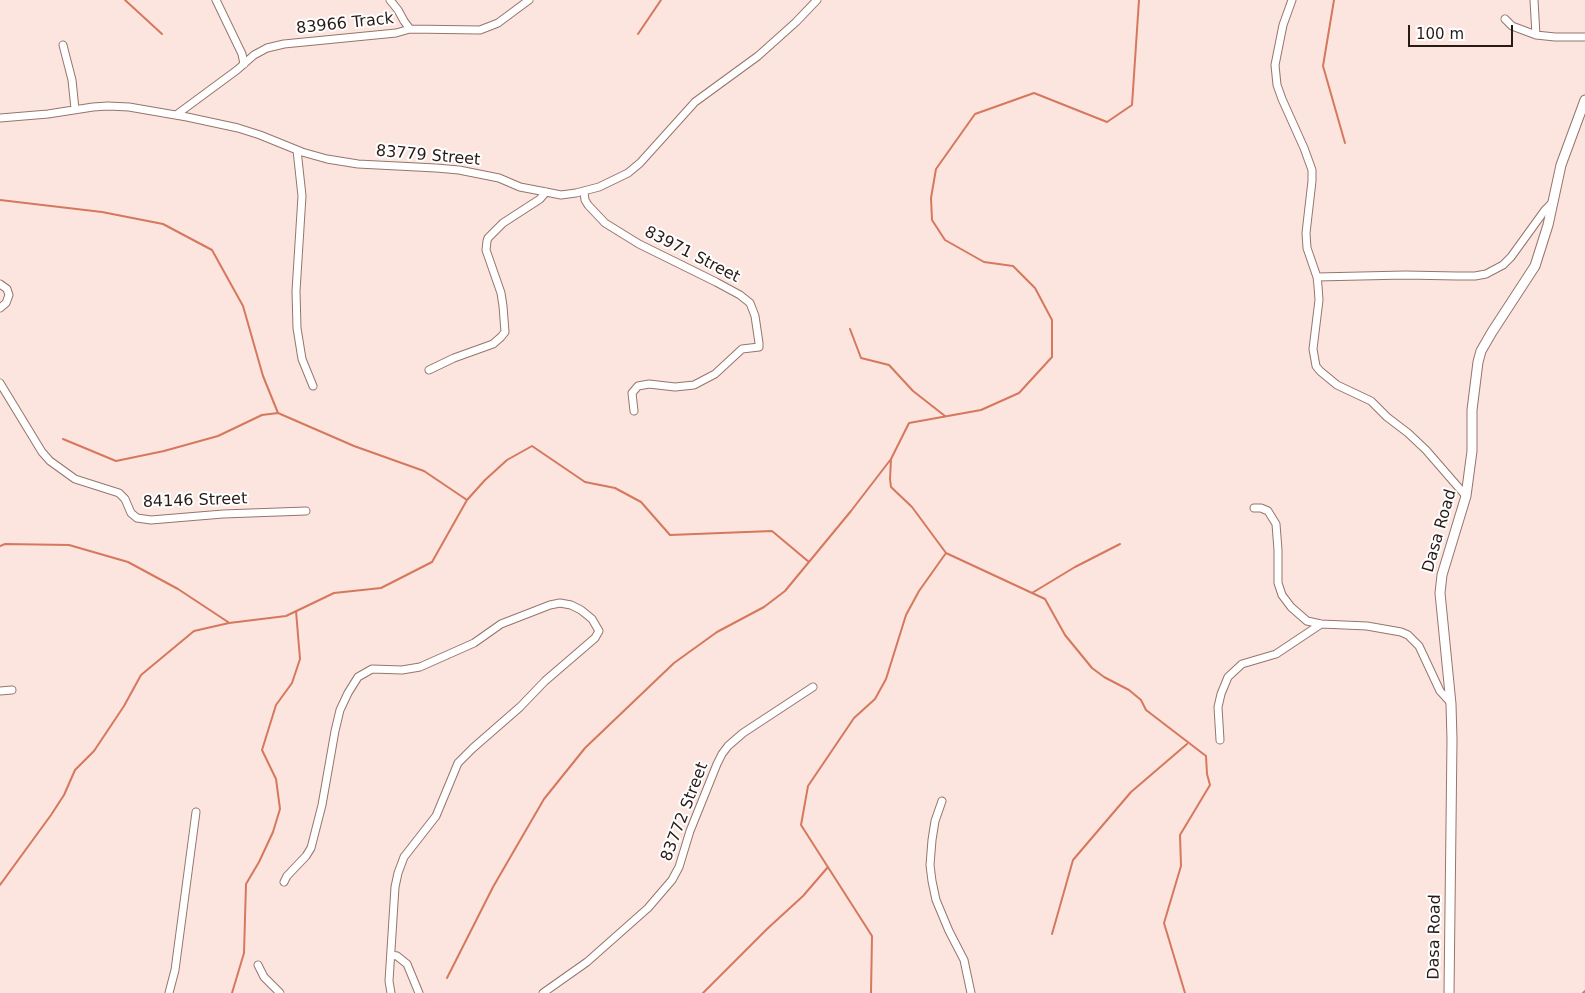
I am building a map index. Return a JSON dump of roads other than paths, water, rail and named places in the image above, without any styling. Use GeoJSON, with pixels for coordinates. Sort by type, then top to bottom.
{"type":"FeatureCollection","features":[{"type":"Feature","properties":{"kind":"street"},"geometry":{"type":"LineString","coordinates":[[216,0],[242,54],[244,64]]}},
{"type":"Feature","properties":{"kind":"street"},"geometry":{"type":"LineString","coordinates":[[390,0],[410,29]]}},
{"type":"Feature","properties":{"kind":"street","name":"83966 Track"},"geometry":{"type":"LineString","coordinates":[[176,115],[254,55],[267,48],[284,44],[359,38],[396,33],[410,29],[480,30],[498,23],[529,0]]}},
{"type":"Feature","properties":{"kind":"street","name":"83779 Street"},"geometry":{"type":"LineString","coordinates":[[0,118],[117,106],[176,115],[238,128],[327,159],[358,164],[436,168],[467,172],[499,178],[520,186],[561,195],[584,192],[628,173],[640,163],[695,102],[758,56],[817,0]]}},
{"type":"Feature","properties":{"kind":"street"},"geometry":{"type":"LineString","coordinates":[[1292,0],[1282,25],[1275,65],[1282,99],[1312,170],[1306,233],[1309,255],[1317,277],[1319,300],[1313,349],[1316,366],[1338,385],[1371,401],[1408,433],[1426,450],[1466,496]]}},
{"type":"Feature","properties":{"kind":"street"},"geometry":{"type":"LineString","coordinates":[[1534,0],[1536,35]]}},
{"type":"Feature","properties":{"kind":"street"},"geometry":{"type":"LineString","coordinates":[[1505,19],[1512,26],[1536,35],[1585,37]]}},
{"type":"Feature","properties":{"kind":"street"},"geometry":{"type":"LineString","coordinates":[[62,45],[72,80],[75,109]]}},
{"type":"Feature","properties":{"kind":"street","name":"Dasa Road"},"geometry":{"type":"LineString","coordinates":[[1449,993],[1452,877],[1451,704],[1440,594],[1444,563],[1460,521],[1466,496],[1472,451],[1472,410],[1481,352],[1535,266],[1548,225],[1561,165],[1585,100]]}},
{"type":"Feature","properties":{"kind":"street"},"geometry":{"type":"LineString","coordinates":[[297,150],[302,196],[296,291],[297,328],[302,359],[312,386]]}},
{"type":"Feature","properties":{"kind":"street"},"geometry":{"type":"LineString","coordinates":[[430,370],[454,358],[493,344],[502,337],[505,332],[501,292],[486,250],[486,241],[503,223],[540,199],[546,192]]}},
{"type":"Feature","properties":{"kind":"street","name":"83971 Street"},"geometry":{"type":"LineString","coordinates":[[584,192],[588,205],[605,222],[645,247],[740,295],[750,303],[755,316],[758,347],[742,349],[715,374],[694,385],[676,387],[649,384],[638,386],[632,393],[634,411]]}},
{"type":"Feature","properties":{"kind":"street"},"geometry":{"type":"LineString","coordinates":[[1317,277],[1475,276],[1486,274],[1503,265],[1511,258],[1553,201]]}},
{"type":"Feature","properties":{"kind":"street"},"geometry":{"type":"LineString","coordinates":[[0,284],[7,289],[9,295],[6,303],[0,308]]}},
{"type":"Feature","properties":{"kind":"street","name":"84146 Street"},"geometry":{"type":"LineString","coordinates":[[0,383],[42,452],[50,461],[75,480],[119,493],[137,518],[151,520],[224,514],[306,511]]}},
{"type":"Feature","properties":{"kind":"street"},"geometry":{"type":"LineString","coordinates":[[1254,508],[1268,511],[1276,524],[1278,584],[1282,595],[1291,607],[1307,621],[1321,624],[1367,626],[1408,635],[1419,646],[1440,691],[1451,704]]}},
{"type":"Feature","properties":{"kind":"street"},"geometry":{"type":"LineString","coordinates":[[284,882],[311,848],[322,805],[340,710],[358,677],[372,669],[402,670],[420,667],[474,643],[501,624],[550,605],[565,603],[581,610],[596,622],[599,630],[598,634],[463,757],[453,773],[436,816],[404,857],[396,880],[389,982],[391,993]]}},
{"type":"Feature","properties":{"kind":"street"},"geometry":{"type":"LineString","coordinates":[[1220,740],[1218,707],[1228,677],[1242,664],[1276,654],[1321,624]]}},
{"type":"Feature","properties":{"kind":"street","name":"83772 Street"},"geometry":{"type":"LineString","coordinates":[[543,993],[587,962],[648,908],[672,880],[679,867],[690,831],[717,764],[728,746],[743,733],[813,687]]}},
{"type":"Feature","properties":{"kind":"street"},"geometry":{"type":"LineString","coordinates":[[0,691],[12,690]]}},
{"type":"Feature","properties":{"kind":"street"},"geometry":{"type":"LineString","coordinates":[[942,801],[935,821],[932,840],[930,865],[932,881],[936,900],[964,960],[971,993]]}},
{"type":"Feature","properties":{"kind":"street"},"geometry":{"type":"LineString","coordinates":[[169,993],[175,970],[196,812]]}},
{"type":"Feature","properties":{"kind":"street"},"geometry":{"type":"LineString","coordinates":[[391,955],[397,956],[406,964],[419,993]]}},
{"type":"Feature","properties":{"kind":"street"},"geometry":{"type":"LineString","coordinates":[[258,966],[264,977],[280,993]]}},
{"type":"Feature","properties":{"kind":"waterway"},"geometry":{"type":"LineString","coordinates":[[125,0],[162,34]]}},
{"type":"Feature","properties":{"kind":"waterway"},"geometry":{"type":"LineString","coordinates":[[638,34],[661,0]]}},
{"type":"Feature","properties":{"kind":"waterway"},"geometry":{"type":"LineString","coordinates":[[1139,0],[1132,105],[1107,122],[1034,93],[975,114],[936,169],[931,198],[932,220],[945,240],[984,262],[1013,266],[1035,288],[1052,320],[1052,357],[1019,393],[981,410],[909,423],[891,459],[890,479],[891,487],[912,507],[946,553],[1045,599],[1065,635],[1092,668],[1104,677],[1129,690],[1141,700],[1146,710],[1206,756],[1210,785],[1180,835],[1181,866],[1164,923],[1185,993]]}},
{"type":"Feature","properties":{"kind":"waterway"},"geometry":{"type":"LineString","coordinates":[[1334,0],[1323,66],[1345,143]]}},
{"type":"Feature","properties":{"kind":"waterway"},"geometry":{"type":"LineString","coordinates":[[0,200],[102,212],[163,224],[212,250],[243,306],[263,376],[278,413],[354,446],[424,471],[467,500]]}},
{"type":"Feature","properties":{"kind":"waterway"},"geometry":{"type":"LineString","coordinates":[[850,329],[861,358],[889,365],[913,391],[945,416]]}},
{"type":"Feature","properties":{"kind":"waterway"},"geometry":{"type":"LineString","coordinates":[[63,439],[116,461],[164,451],[218,436],[262,415],[278,413]]}},
{"type":"Feature","properties":{"kind":"waterway"},"geometry":{"type":"LineString","coordinates":[[0,885],[51,815],[64,795],[75,770],[94,751],[124,706],[141,675],[194,631],[229,623],[286,616],[334,593],[381,588],[432,562],[467,500],[507,460],[532,446],[585,482],[615,488],[641,502],[670,535],[772,531],[809,562]]}},
{"type":"Feature","properties":{"kind":"waterway"},"geometry":{"type":"LineString","coordinates":[[447,978],[493,887],[544,799],[585,748],[674,663],[717,632],[764,607],[785,591],[891,459]]}},
{"type":"Feature","properties":{"kind":"waterway"},"geometry":{"type":"LineString","coordinates":[[0,546],[5,544],[69,545],[128,562],[178,589],[228,622]]}},
{"type":"Feature","properties":{"kind":"waterway"},"geometry":{"type":"LineString","coordinates":[[1032,593],[1075,567],[1120,544]]}},
{"type":"Feature","properties":{"kind":"waterway"},"geometry":{"type":"LineString","coordinates":[[871,993],[872,936],[801,825],[808,786],[854,718],[875,699],[886,679],[906,615],[919,591],[946,553]]}},
{"type":"Feature","properties":{"kind":"waterway"},"geometry":{"type":"LineString","coordinates":[[232,993],[244,953],[246,884],[273,832],[280,809],[276,779],[262,750],[276,705],[292,683],[300,659],[296,611]]}},
{"type":"Feature","properties":{"kind":"waterway"},"geometry":{"type":"LineString","coordinates":[[1052,934],[1073,860],[1131,792],[1187,744]]}},
{"type":"Feature","properties":{"kind":"waterway"},"geometry":{"type":"LineString","coordinates":[[703,993],[803,896],[828,867]]}}]}
